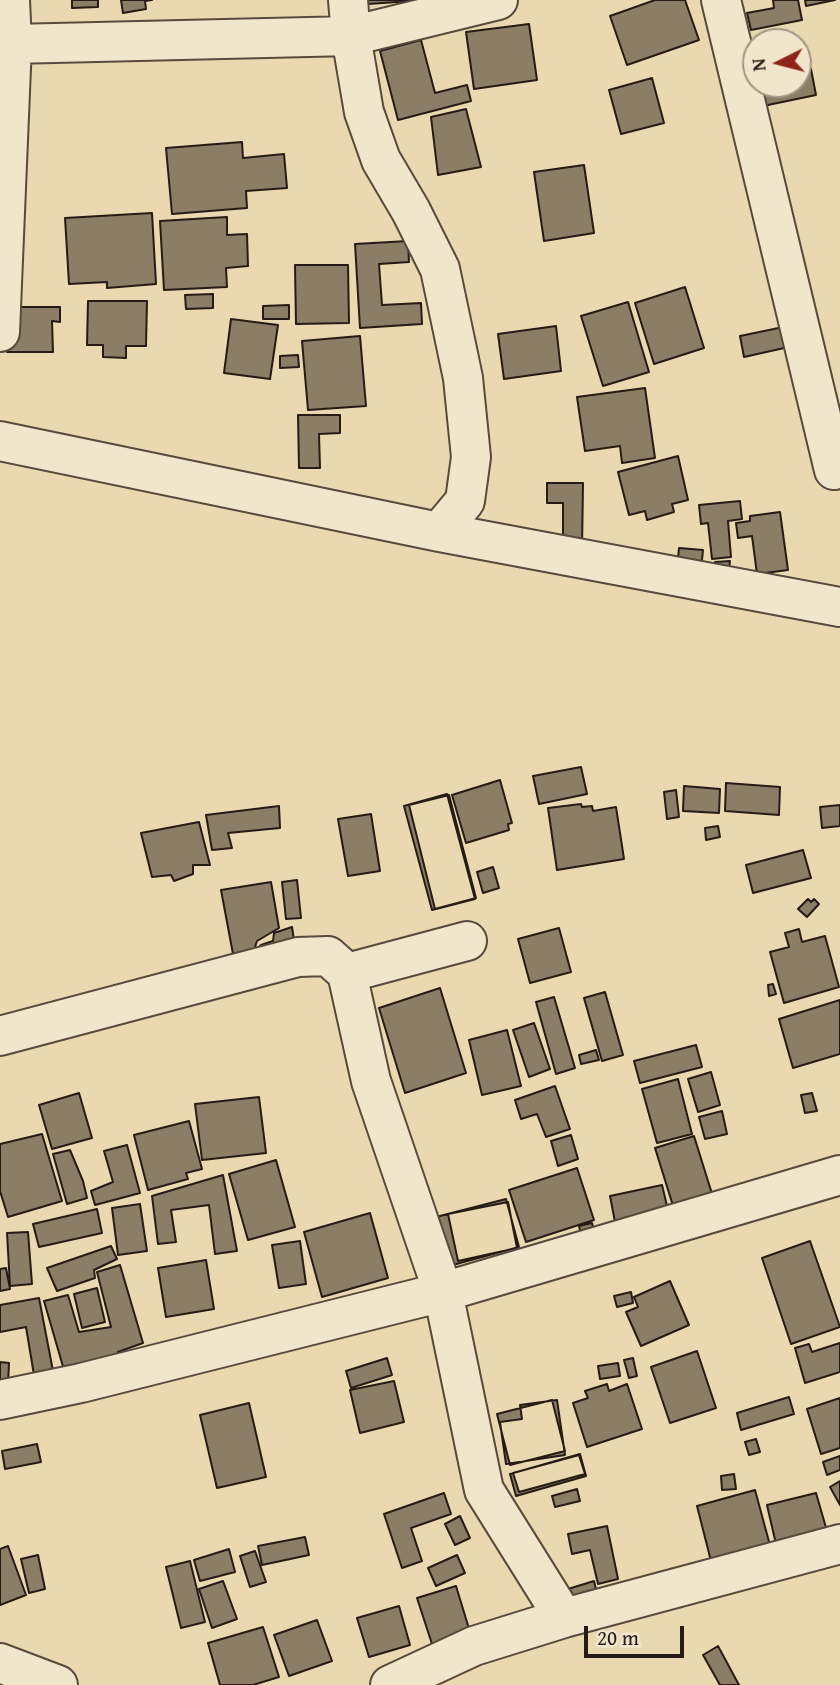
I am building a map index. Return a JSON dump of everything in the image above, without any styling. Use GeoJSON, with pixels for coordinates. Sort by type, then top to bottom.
{"type":"FeatureCollection","features":[{"type":"Feature","properties":{"kind":"street"},"geometry":{"type":"LineString","coordinates":[[0,332],[12,44],[10,0]]}},
{"type":"Feature","properties":{"kind":"street"},"geometry":{"type":"LineString","coordinates":[[12,44],[350,18],[498,0]]}},
{"type":"Feature","properties":{"kind":"street"},"geometry":{"type":"LineString","coordinates":[[721,0],[834,470]]}},
{"type":"Feature","properties":{"kind":"street"},"geometry":{"type":"LineString","coordinates":[[350,18],[364,112],[381,160],[440,268],[463,379],[471,457],[465,500],[439,532]]}},
{"type":"Feature","properties":{"kind":"street"},"geometry":{"type":"LineString","coordinates":[[0,441],[439,532],[840,607]]}},
{"type":"Feature","properties":{"kind":"street"},"geometry":{"type":"LineString","coordinates":[[347,973],[467,941]]}},
{"type":"Feature","properties":{"kind":"street"},"geometry":{"type":"LineString","coordinates":[[0,1036],[298,957],[328,956],[347,973],[371,1080],[443,1292],[484,1490],[564,1618]]}},
{"type":"Feature","properties":{"kind":"street"},"geometry":{"type":"LineString","coordinates":[[0,1400],[81,1383],[443,1292],[840,1175]]}},
{"type":"Feature","properties":{"kind":"street"},"geometry":{"type":"LineString","coordinates":[[390,1685],[474,1646],[564,1618],[840,1544]]}},
{"type":"Feature","properties":{"kind":"street"},"geometry":{"type":"LineString","coordinates":[[1,1661],[58,1685]]}},
{"type":"Feature","properties":{"kind":"building"},"geometry":{"type":"Polygon","coordinates":[[[72,0],[98,0],[98,7],[72,8],[72,0]]]}},
{"type":"Feature","properties":{"kind":"building"},"geometry":{"type":"Polygon","coordinates":[[[121,0],[152,0],[145,1],[146,9],[123,13],[121,0]]]}},
{"type":"Feature","properties":{"kind":"building"},"geometry":{"type":"Polygon","coordinates":[[[368,0],[412,0],[412,1],[368,4],[368,0]]]}},
{"type":"Feature","properties":{"kind":"building"},"geometry":{"type":"Polygon","coordinates":[[[655,0],[685,0],[699,40],[627,65],[610,16],[655,0]]]}},
{"type":"Feature","properties":{"kind":"building"},"geometry":{"type":"Polygon","coordinates":[[[773,0],[798,0],[802,20],[751,28],[747,13],[774,8],[773,0]]]}},
{"type":"Feature","properties":{"kind":"building"},"geometry":{"type":"Polygon","coordinates":[[[805,0],[835,0],[806,6],[805,0]]]}},
{"type":"Feature","properties":{"kind":"building"},"geometry":{"type":"Polygon","coordinates":[[[529,24],[537,80],[474,89],[466,32],[529,24]]]}},
{"type":"Feature","properties":{"kind":"building"},"geometry":{"type":"Polygon","coordinates":[[[421,40],[435,93],[467,85],[471,101],[398,120],[380,51],[421,40]]]}},
{"type":"Feature","properties":{"kind":"building"},"geometry":{"type":"Polygon","coordinates":[[[812,74],[816,95],[812,96],[812,74]]]}},
{"type":"Feature","properties":{"kind":"building"},"geometry":{"type":"Polygon","coordinates":[[[652,78],[664,123],[621,134],[609,90],[652,78]]]}},
{"type":"Feature","properties":{"kind":"building"},"geometry":{"type":"Polygon","coordinates":[[[761,98],[802,98],[763,106],[761,98]]]}},
{"type":"Feature","properties":{"kind":"building"},"geometry":{"type":"Polygon","coordinates":[[[466,109],[481,167],[438,175],[431,117],[466,109]]]}},
{"type":"Feature","properties":{"kind":"building"},"geometry":{"type":"Polygon","coordinates":[[[242,142],[243,158],[284,154],[287,188],[246,191],[247,208],[172,214],[166,148],[242,142]]]}},
{"type":"Feature","properties":{"kind":"building"},"geometry":{"type":"Polygon","coordinates":[[[584,165],[594,233],[544,241],[534,172],[584,165]]]}},
{"type":"Feature","properties":{"kind":"building"},"geometry":{"type":"Polygon","coordinates":[[[152,213],[156,284],[107,288],[107,282],[69,284],[65,218],[152,213]]]}},
{"type":"Feature","properties":{"kind":"building"},"geometry":{"type":"Polygon","coordinates":[[[227,217],[227,235],[247,234],[248,266],[226,268],[227,287],[164,290],[160,221],[227,217]]]}},
{"type":"Feature","properties":{"kind":"building"},"geometry":{"type":"Polygon","coordinates":[[[408,241],[409,262],[379,264],[382,305],[421,303],[422,324],[360,328],[355,244],[408,241]]]}},
{"type":"Feature","properties":{"kind":"building"},"geometry":{"type":"Polygon","coordinates":[[[295,265],[348,265],[349,323],[296,324],[295,265]]]}},
{"type":"Feature","properties":{"kind":"building"},"geometry":{"type":"Polygon","coordinates":[[[685,287],[704,348],[654,364],[635,303],[685,287]]]}},
{"type":"Feature","properties":{"kind":"building"},"geometry":{"type":"Polygon","coordinates":[[[213,294],[213,308],[186,309],[185,295],[213,294]]]}},
{"type":"Feature","properties":{"kind":"building"},"geometry":{"type":"Polygon","coordinates":[[[88,301],[147,301],[146,346],[126,346],[126,358],[103,357],[103,345],[87,345],[88,301]]]}},
{"type":"Feature","properties":{"kind":"building"},"geometry":{"type":"Polygon","coordinates":[[[628,302],[649,372],[603,386],[581,316],[628,302]]]}},
{"type":"Feature","properties":{"kind":"building"},"geometry":{"type":"Polygon","coordinates":[[[289,305],[289,319],[263,319],[263,306],[289,305]]]}},
{"type":"Feature","properties":{"kind":"building"},"geometry":{"type":"Polygon","coordinates":[[[6,307],[60,307],[60,322],[52,321],[53,352],[7,352],[6,307]]]}},
{"type":"Feature","properties":{"kind":"building"},"geometry":{"type":"Polygon","coordinates":[[[231,319],[278,325],[270,379],[224,373],[231,319]]]}},
{"type":"Feature","properties":{"kind":"building"},"geometry":{"type":"Polygon","coordinates":[[[798,324],[802,344],[744,357],[740,336],[798,324]]]}},
{"type":"Feature","properties":{"kind":"building"},"geometry":{"type":"Polygon","coordinates":[[[556,326],[561,371],[504,379],[498,334],[556,326]]]}},
{"type":"Feature","properties":{"kind":"building"},"geometry":{"type":"Polygon","coordinates":[[[360,336],[366,406],[308,410],[302,341],[360,336]]]}},
{"type":"Feature","properties":{"kind":"building"},"geometry":{"type":"Polygon","coordinates":[[[298,355],[299,367],[280,368],[280,356],[298,355]]]}},
{"type":"Feature","properties":{"kind":"building"},"geometry":{"type":"Polygon","coordinates":[[[645,388],[655,458],[622,463],[620,446],[585,451],[577,397],[645,388]]]}},
{"type":"Feature","properties":{"kind":"building"},"geometry":{"type":"Polygon","coordinates":[[[298,415],[340,415],[340,433],[319,434],[320,468],[299,468],[298,415]]]}},
{"type":"Feature","properties":{"kind":"building"},"geometry":{"type":"Polygon","coordinates":[[[678,456],[688,500],[672,504],[674,512],[647,520],[645,511],[629,515],[618,472],[678,456]]]}},
{"type":"Feature","properties":{"kind":"building"},"geometry":{"type":"Polygon","coordinates":[[[547,483],[583,483],[582,549],[563,549],[563,503],[547,503],[547,483]]]}},
{"type":"Feature","properties":{"kind":"building"},"geometry":{"type":"Polygon","coordinates":[[[740,501],[742,519],[728,521],[731,557],[712,559],[708,523],[701,524],[699,505],[740,501]]]}},
{"type":"Feature","properties":{"kind":"building"},"geometry":{"type":"Polygon","coordinates":[[[780,512],[788,570],[757,574],[752,536],[738,538],[736,523],[750,521],[750,516],[780,512]]]}},
{"type":"Feature","properties":{"kind":"building"},"geometry":{"type":"Polygon","coordinates":[[[679,548],[703,550],[701,570],[677,568],[679,548]]]}},
{"type":"Feature","properties":{"kind":"building"},"geometry":{"type":"Polygon","coordinates":[[[730,561],[729,569],[715,570],[715,562],[730,561]]]}},
{"type":"Feature","properties":{"kind":"building"},"geometry":{"type":"Polygon","coordinates":[[[581,767],[587,794],[539,804],[533,776],[581,767]]]}},
{"type":"Feature","properties":{"kind":"building"},"geometry":{"type":"Polygon","coordinates":[[[500,780],[512,823],[508,824],[509,830],[466,843],[452,795],[500,780]]]}},
{"type":"Feature","properties":{"kind":"building"},"geometry":{"type":"Polygon","coordinates":[[[726,783],[780,787],[779,815],[725,811],[726,783]]]}},
{"type":"Feature","properties":{"kind":"building"},"geometry":{"type":"Polygon","coordinates":[[[684,786],[720,789],[719,813],[683,811],[684,786]]]}},
{"type":"Feature","properties":{"kind":"building"},"geometry":{"type":"Polygon","coordinates":[[[676,790],[679,817],[667,819],[664,792],[676,790]]]}},
{"type":"Feature","properties":{"kind":"building"},"geometry":{"type":"Polygon","coordinates":[[[447,794],[475,899],[432,910],[404,806],[447,794]]]}},
{"type":"Feature","properties":{"kind":"building"},"geometry":{"type":"Polygon","coordinates":[[[449,795],[476,898],[435,909],[409,805],[449,795]]]}},
{"type":"Feature","properties":{"kind":"building"},"geometry":{"type":"Polygon","coordinates":[[[581,804],[582,807],[592,806],[593,811],[616,807],[624,859],[557,870],[548,808],[581,804]]]}},
{"type":"Feature","properties":{"kind":"building"},"geometry":{"type":"Polygon","coordinates":[[[840,805],[840,826],[822,828],[820,807],[840,805]]]}},
{"type":"Feature","properties":{"kind":"building"},"geometry":{"type":"Polygon","coordinates":[[[279,806],[280,828],[228,833],[232,848],[212,850],[206,815],[279,806]]]}},
{"type":"Feature","properties":{"kind":"building"},"geometry":{"type":"Polygon","coordinates":[[[371,814],[380,871],[348,876],[338,819],[371,814]]]}},
{"type":"Feature","properties":{"kind":"building"},"geometry":{"type":"Polygon","coordinates":[[[199,822],[210,865],[193,865],[193,874],[174,881],[171,875],[152,877],[141,833],[199,822]]]}},
{"type":"Feature","properties":{"kind":"building"},"geometry":{"type":"Polygon","coordinates":[[[718,826],[720,837],[706,840],[705,828],[718,826]]]}},
{"type":"Feature","properties":{"kind":"building"},"geometry":{"type":"Polygon","coordinates":[[[803,850],[811,878],[753,893],[746,865],[803,850]]]}},
{"type":"Feature","properties":{"kind":"building"},"geometry":{"type":"Polygon","coordinates":[[[493,867],[499,888],[483,893],[477,872],[493,867]]]}},
{"type":"Feature","properties":{"kind":"building"},"geometry":{"type":"Polygon","coordinates":[[[297,880],[301,918],[286,919],[282,882],[297,880]]]}},
{"type":"Feature","properties":{"kind":"building"},"geometry":{"type":"Polygon","coordinates":[[[271,882],[279,928],[257,941],[254,950],[233,954],[221,890],[271,882]]]}},
{"type":"Feature","properties":{"kind":"building"},"geometry":{"type":"Polygon","coordinates":[[[808,899],[811,902],[814,899],[819,904],[807,917],[798,909],[808,899]]]}},
{"type":"Feature","properties":{"kind":"building"},"geometry":{"type":"Polygon","coordinates":[[[292,927],[295,947],[252,955],[261,945],[273,941],[274,933],[292,927]]]}},
{"type":"Feature","properties":{"kind":"building"},"geometry":{"type":"Polygon","coordinates":[[[559,928],[571,972],[530,983],[518,939],[559,928]]]}},
{"type":"Feature","properties":{"kind":"building"},"geometry":{"type":"Polygon","coordinates":[[[799,929],[802,942],[825,936],[839,987],[784,1003],[770,952],[789,947],[785,933],[799,929]]]}},
{"type":"Feature","properties":{"kind":"building"},"geometry":{"type":"Polygon","coordinates":[[[773,984],[776,994],[769,996],[768,985],[773,984]]]}},
{"type":"Feature","properties":{"kind":"building"},"geometry":{"type":"Polygon","coordinates":[[[440,988],[466,1073],[405,1093],[379,1008],[440,988]]]}},
{"type":"Feature","properties":{"kind":"building"},"geometry":{"type":"Polygon","coordinates":[[[605,992],[623,1055],[602,1061],[584,998],[605,992]]]}},
{"type":"Feature","properties":{"kind":"building"},"geometry":{"type":"Polygon","coordinates":[[[554,997],[575,1068],[556,1074],[536,1002],[554,997]]]}},
{"type":"Feature","properties":{"kind":"building"},"geometry":{"type":"Polygon","coordinates":[[[840,1000],[840,1054],[793,1068],[779,1019],[840,1000]]]}},
{"type":"Feature","properties":{"kind":"building"},"geometry":{"type":"Polygon","coordinates":[[[534,1023],[550,1069],[529,1077],[513,1030],[534,1023]]]}},
{"type":"Feature","properties":{"kind":"building"},"geometry":{"type":"Polygon","coordinates":[[[507,1030],[521,1086],[482,1095],[469,1040],[507,1030]]]}},
{"type":"Feature","properties":{"kind":"building"},"geometry":{"type":"Polygon","coordinates":[[[696,1045],[702,1067],[640,1083],[634,1061],[696,1045]]]}},
{"type":"Feature","properties":{"kind":"building"},"geometry":{"type":"Polygon","coordinates":[[[596,1050],[599,1060],[581,1064],[579,1055],[596,1050]]]}},
{"type":"Feature","properties":{"kind":"building"},"geometry":{"type":"Polygon","coordinates":[[[711,1072],[720,1105],[698,1112],[688,1079],[711,1072]]]}},
{"type":"Feature","properties":{"kind":"building"},"geometry":{"type":"Polygon","coordinates":[[[678,1079],[692,1134],[657,1143],[642,1089],[678,1079]]]}},
{"type":"Feature","properties":{"kind":"building"},"geometry":{"type":"Polygon","coordinates":[[[555,1086],[570,1129],[546,1137],[537,1114],[521,1119],[515,1100],[555,1086]]]}},
{"type":"Feature","properties":{"kind":"building"},"geometry":{"type":"Polygon","coordinates":[[[79,1093],[92,1138],[52,1149],[39,1105],[79,1093]]]}},
{"type":"Feature","properties":{"kind":"building"},"geometry":{"type":"Polygon","coordinates":[[[812,1093],[817,1111],[805,1113],[801,1095],[812,1093]]]}},
{"type":"Feature","properties":{"kind":"building"},"geometry":{"type":"Polygon","coordinates":[[[259,1097],[266,1153],[202,1160],[195,1104],[259,1097]]]}},
{"type":"Feature","properties":{"kind":"building"},"geometry":{"type":"Polygon","coordinates":[[[722,1111],[727,1134],[705,1139],[699,1117],[722,1111]]]}},
{"type":"Feature","properties":{"kind":"building"},"geometry":{"type":"Polygon","coordinates":[[[189,1121],[202,1169],[186,1173],[188,1179],[148,1190],[134,1135],[189,1121]]]}},
{"type":"Feature","properties":{"kind":"building"},"geometry":{"type":"Polygon","coordinates":[[[42,1134],[62,1201],[8,1217],[0,1191],[0,1144],[42,1134]]]}},
{"type":"Feature","properties":{"kind":"building"},"geometry":{"type":"Polygon","coordinates":[[[571,1135],[578,1159],[558,1166],[551,1141],[571,1135]]]}},
{"type":"Feature","properties":{"kind":"building"},"geometry":{"type":"Polygon","coordinates":[[[694,1136],[713,1197],[674,1209],[655,1148],[694,1136]]]}},
{"type":"Feature","properties":{"kind":"building"},"geometry":{"type":"Polygon","coordinates":[[[127,1145],[140,1193],[95,1205],[91,1191],[113,1182],[104,1151],[127,1145]]]}},
{"type":"Feature","properties":{"kind":"building"},"geometry":{"type":"Polygon","coordinates":[[[70,1150],[87,1198],[67,1204],[53,1154],[70,1150]]]}},
{"type":"Feature","properties":{"kind":"building"},"geometry":{"type":"Polygon","coordinates":[[[276,1160],[295,1227],[248,1240],[229,1174],[276,1160]]]}},
{"type":"Feature","properties":{"kind":"building"},"geometry":{"type":"Polygon","coordinates":[[[577,1168],[594,1220],[526,1242],[509,1190],[577,1168]]]}},
{"type":"Feature","properties":{"kind":"building"},"geometry":{"type":"Polygon","coordinates":[[[223,1175],[237,1251],[215,1254],[209,1205],[171,1210],[176,1242],[158,1244],[152,1196],[223,1175]]]}},
{"type":"Feature","properties":{"kind":"building"},"geometry":{"type":"Polygon","coordinates":[[[662,1185],[668,1210],[615,1222],[610,1196],[662,1185]]]}},
{"type":"Feature","properties":{"kind":"building"},"geometry":{"type":"Polygon","coordinates":[[[506,1199],[519,1247],[449,1266],[436,1217],[506,1199]]]}},
{"type":"Feature","properties":{"kind":"building"},"geometry":{"type":"Polygon","coordinates":[[[508,1202],[517,1248],[458,1261],[448,1214],[508,1202]]]}},
{"type":"Feature","properties":{"kind":"building"},"geometry":{"type":"Polygon","coordinates":[[[140,1204],[147,1251],[118,1255],[112,1208],[140,1204]]]}},
{"type":"Feature","properties":{"kind":"building"},"geometry":{"type":"Polygon","coordinates":[[[97,1209],[102,1233],[39,1247],[33,1224],[97,1209]]]}},
{"type":"Feature","properties":{"kind":"building"},"geometry":{"type":"Polygon","coordinates":[[[370,1213],[388,1278],[322,1297],[304,1232],[370,1213]]]}},
{"type":"Feature","properties":{"kind":"building"},"geometry":{"type":"Polygon","coordinates":[[[592,1223],[594,1231],[581,1234],[579,1226],[592,1223]]]}},
{"type":"Feature","properties":{"kind":"building"},"geometry":{"type":"Polygon","coordinates":[[[28,1232],[32,1284],[10,1286],[7,1233],[28,1232]]]}},
{"type":"Feature","properties":{"kind":"building"},"geometry":{"type":"Polygon","coordinates":[[[300,1241],[306,1284],[279,1288],[272,1245],[300,1241]]]}},
{"type":"Feature","properties":{"kind":"building"},"geometry":{"type":"Polygon","coordinates":[[[810,1241],[840,1327],[791,1344],[762,1258],[810,1241]]]}},
{"type":"Feature","properties":{"kind":"building"},"geometry":{"type":"Polygon","coordinates":[[[111,1246],[117,1259],[94,1270],[95,1278],[57,1291],[47,1268],[111,1246]]]}},
{"type":"Feature","properties":{"kind":"building"},"geometry":{"type":"Polygon","coordinates":[[[206,1260],[214,1309],[166,1317],[158,1268],[206,1260]]]}},
{"type":"Feature","properties":{"kind":"building"},"geometry":{"type":"Polygon","coordinates":[[[120,1265],[143,1343],[118,1352],[120,1363],[64,1370],[44,1301],[68,1295],[79,1332],[111,1327],[97,1272],[120,1265]]]}},
{"type":"Feature","properties":{"kind":"building"},"geometry":{"type":"Polygon","coordinates":[[[6,1268],[10,1289],[0,1291],[0,1269],[6,1268]]]}},
{"type":"Feature","properties":{"kind":"building"},"geometry":{"type":"Polygon","coordinates":[[[670,1281],[689,1325],[641,1346],[626,1312],[638,1307],[634,1297],[670,1281]]]}},
{"type":"Feature","properties":{"kind":"building"},"geometry":{"type":"Polygon","coordinates":[[[97,1288],[105,1322],[82,1328],[74,1294],[97,1288]]]}},
{"type":"Feature","properties":{"kind":"building"},"geometry":{"type":"Polygon","coordinates":[[[631,1292],[633,1303],[617,1307],[614,1296],[631,1292]]]}},
{"type":"Feature","properties":{"kind":"building"},"geometry":{"type":"Polygon","coordinates":[[[39,1298],[53,1371],[34,1375],[26,1327],[0,1332],[0,1305],[39,1298]]]}},
{"type":"Feature","properties":{"kind":"building"},"geometry":{"type":"Polygon","coordinates":[[[840,1343],[840,1372],[805,1383],[795,1348],[809,1344],[812,1352],[840,1343]]]}},
{"type":"Feature","properties":{"kind":"building"},"geometry":{"type":"Polygon","coordinates":[[[697,1351],[716,1408],[670,1423],[651,1367],[697,1351]]]}},
{"type":"Feature","properties":{"kind":"building"},"geometry":{"type":"Polygon","coordinates":[[[387,1358],[392,1375],[351,1388],[346,1371],[387,1358]]]}},
{"type":"Feature","properties":{"kind":"building"},"geometry":{"type":"Polygon","coordinates":[[[633,1358],[637,1376],[629,1378],[624,1360],[633,1358]]]}},
{"type":"Feature","properties":{"kind":"building"},"geometry":{"type":"Polygon","coordinates":[[[0,1362],[9,1363],[8,1385],[0,1385],[0,1362]]]}},
{"type":"Feature","properties":{"kind":"building"},"geometry":{"type":"Polygon","coordinates":[[[618,1363],[620,1376],[600,1379],[598,1366],[618,1363]]]}},
{"type":"Feature","properties":{"kind":"building"},"geometry":{"type":"Polygon","coordinates":[[[394,1381],[404,1422],[360,1433],[350,1390],[394,1381]]]}},
{"type":"Feature","properties":{"kind":"building"},"geometry":{"type":"Polygon","coordinates":[[[607,1384],[609,1391],[627,1384],[642,1429],[587,1447],[573,1403],[588,1398],[585,1391],[607,1384]]]}},
{"type":"Feature","properties":{"kind":"building"},"geometry":{"type":"Polygon","coordinates":[[[789,1397],[794,1414],[741,1430],[737,1413],[789,1397]]]}},
{"type":"Feature","properties":{"kind":"building"},"geometry":{"type":"Polygon","coordinates":[[[840,1398],[840,1448],[821,1454],[807,1409],[840,1398]]]}},
{"type":"Feature","properties":{"kind":"building"},"geometry":{"type":"Polygon","coordinates":[[[552,1400],[565,1451],[510,1465],[497,1414],[552,1400]]]}},
{"type":"Feature","properties":{"kind":"building"},"geometry":{"type":"Polygon","coordinates":[[[557,1400],[565,1455],[506,1464],[500,1422],[522,1419],[520,1405],[557,1400]]]}},
{"type":"Feature","properties":{"kind":"building"},"geometry":{"type":"Polygon","coordinates":[[[249,1403],[266,1477],[217,1488],[200,1415],[249,1403]]]}},
{"type":"Feature","properties":{"kind":"building"},"geometry":{"type":"Polygon","coordinates":[[[756,1439],[760,1452],[749,1455],[745,1442],[756,1439]]]}},
{"type":"Feature","properties":{"kind":"building"},"geometry":{"type":"Polygon","coordinates":[[[37,1444],[41,1462],[5,1469],[2,1451],[37,1444]]]}},
{"type":"Feature","properties":{"kind":"building"},"geometry":{"type":"Polygon","coordinates":[[[580,1454],[586,1476],[516,1496],[510,1474],[580,1454]]]}},
{"type":"Feature","properties":{"kind":"building"},"geometry":{"type":"Polygon","coordinates":[[[579,1455],[585,1474],[519,1492],[513,1473],[579,1455]]]}},
{"type":"Feature","properties":{"kind":"building"},"geometry":{"type":"Polygon","coordinates":[[[840,1456],[840,1470],[827,1475],[823,1462],[840,1456]]]}},
{"type":"Feature","properties":{"kind":"building"},"geometry":{"type":"Polygon","coordinates":[[[734,1474],[736,1489],[722,1490],[721,1476],[734,1474]]]}},
{"type":"Feature","properties":{"kind":"building"},"geometry":{"type":"Polygon","coordinates":[[[840,1481],[840,1505],[830,1487],[840,1481]]]}},
{"type":"Feature","properties":{"kind":"building"},"geometry":{"type":"Polygon","coordinates":[[[577,1489],[580,1501],[555,1507],[552,1496],[577,1489]]]}},
{"type":"Feature","properties":{"kind":"building"},"geometry":{"type":"Polygon","coordinates":[[[755,1490],[771,1549],[712,1565],[697,1506],[755,1490]]]}},
{"type":"Feature","properties":{"kind":"building"},"geometry":{"type":"Polygon","coordinates":[[[444,1493],[451,1514],[411,1528],[422,1561],[402,1568],[384,1514],[444,1493]]]}},
{"type":"Feature","properties":{"kind":"building"},"geometry":{"type":"Polygon","coordinates":[[[816,1493],[827,1531],[776,1544],[767,1505],[816,1493]]]}},
{"type":"Feature","properties":{"kind":"building"},"geometry":{"type":"Polygon","coordinates":[[[460,1516],[470,1538],[455,1545],[445,1524],[460,1516]]]}},
{"type":"Feature","properties":{"kind":"building"},"geometry":{"type":"Polygon","coordinates":[[[607,1526],[618,1579],[598,1584],[590,1550],[572,1554],[568,1534],[607,1526]]]}},
{"type":"Feature","properties":{"kind":"building"},"geometry":{"type":"Polygon","coordinates":[[[305,1537],[309,1555],[262,1565],[258,1546],[305,1537]]]}},
{"type":"Feature","properties":{"kind":"building"},"geometry":{"type":"Polygon","coordinates":[[[8,1546],[26,1595],[0,1605],[0,1549],[8,1546]]]}},
{"type":"Feature","properties":{"kind":"building"},"geometry":{"type":"Polygon","coordinates":[[[229,1549],[235,1572],[200,1581],[194,1560],[229,1549]]]}},
{"type":"Feature","properties":{"kind":"building"},"geometry":{"type":"Polygon","coordinates":[[[255,1551],[266,1582],[250,1587],[240,1556],[255,1551]]]}},
{"type":"Feature","properties":{"kind":"building"},"geometry":{"type":"Polygon","coordinates":[[[38,1555],[45,1589],[29,1593],[21,1559],[38,1555]]]}},
{"type":"Feature","properties":{"kind":"building"},"geometry":{"type":"Polygon","coordinates":[[[457,1555],[465,1573],[436,1586],[428,1568],[457,1555]]]}},
{"type":"Feature","properties":{"kind":"building"},"geometry":{"type":"Polygon","coordinates":[[[190,1561],[205,1622],[181,1628],[166,1567],[190,1561]]]}},
{"type":"Feature","properties":{"kind":"building"},"geometry":{"type":"Polygon","coordinates":[[[223,1581],[237,1619],[212,1628],[199,1589],[223,1581]]]}},
{"type":"Feature","properties":{"kind":"building"},"geometry":{"type":"Polygon","coordinates":[[[594,1581],[598,1598],[573,1606],[568,1589],[594,1581]]]}},
{"type":"Feature","properties":{"kind":"building"},"geometry":{"type":"Polygon","coordinates":[[[456,1586],[470,1632],[432,1644],[417,1598],[456,1586]]]}},
{"type":"Feature","properties":{"kind":"building"},"geometry":{"type":"Polygon","coordinates":[[[399,1606],[410,1645],[369,1657],[357,1618],[399,1606]]]}},
{"type":"Feature","properties":{"kind":"building"},"geometry":{"type":"Polygon","coordinates":[[[317,1620],[332,1661],[289,1676],[274,1635],[317,1620]]]}},
{"type":"Feature","properties":{"kind":"building"},"geometry":{"type":"Polygon","coordinates":[[[263,1627],[279,1677],[253,1685],[220,1685],[208,1643],[263,1627]]]}},
{"type":"Feature","properties":{"kind":"building"},"geometry":{"type":"Polygon","coordinates":[[[718,1646],[739,1685],[720,1685],[703,1655],[718,1646]]]}}]}
